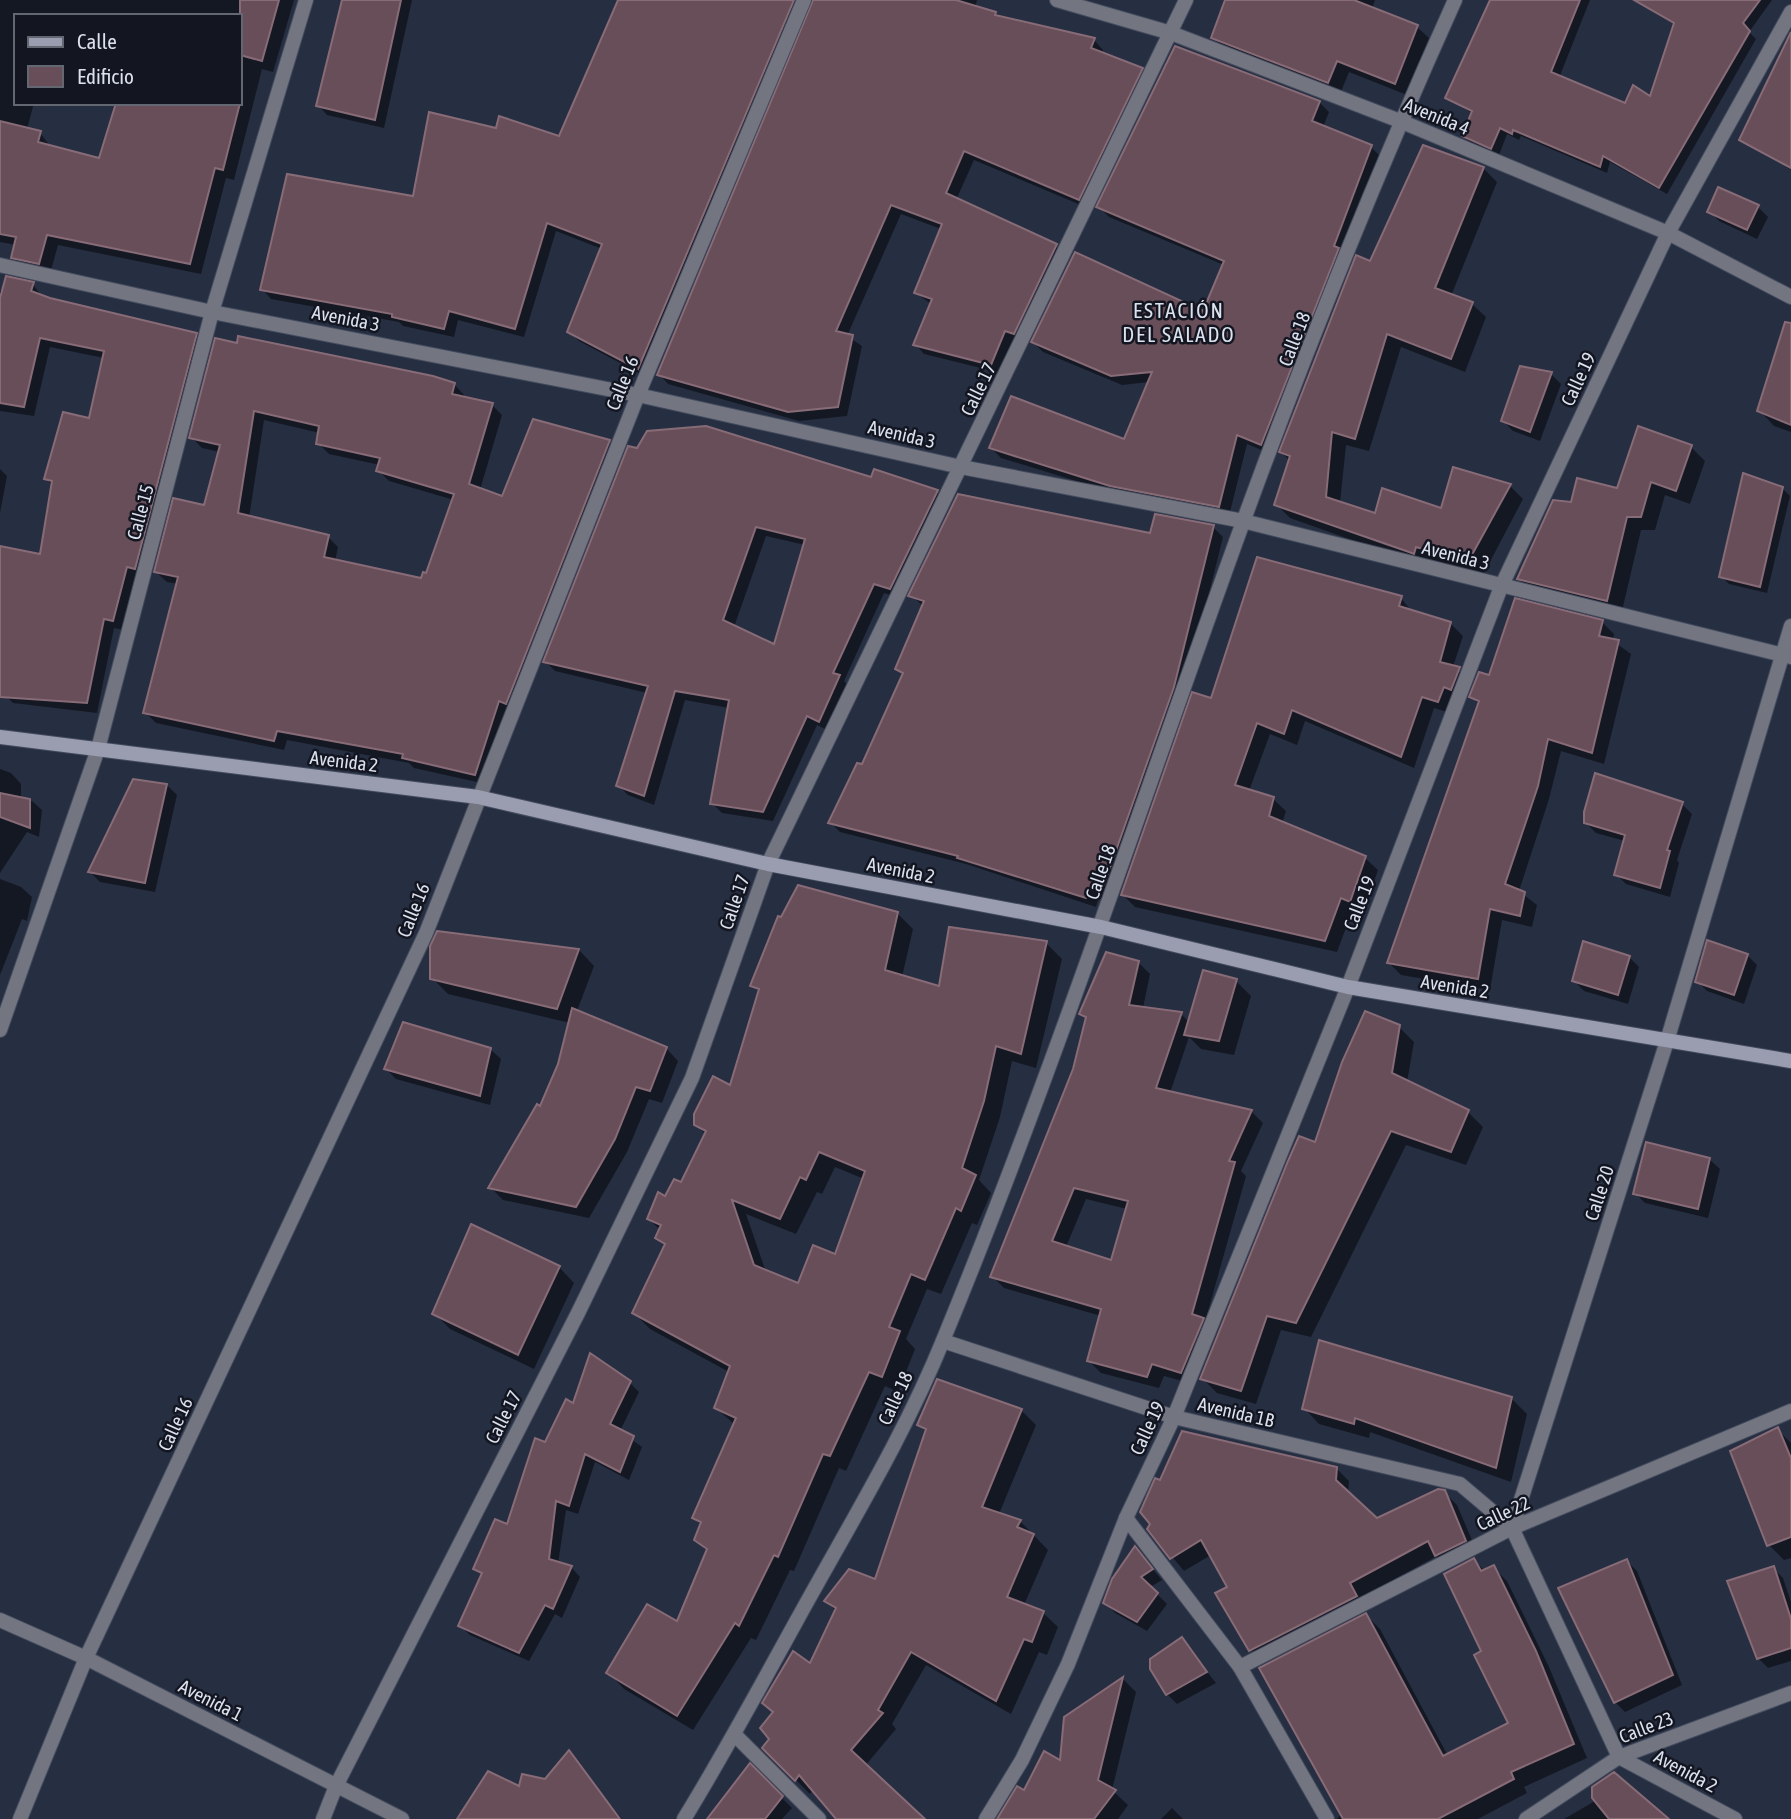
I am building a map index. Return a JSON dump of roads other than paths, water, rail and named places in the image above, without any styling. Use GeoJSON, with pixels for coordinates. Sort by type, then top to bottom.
{"type":"FeatureCollection","features":[{"type":"Feature","properties":{"kind":"street","name":"Calle 15"},"geometry":{"type":"LineString","coordinates":[[0,1030],[98,749],[212,312],[306,0]]}},
{"type":"Feature","properties":{"kind":"street","name":"Calle 16"},"geometry":{"type":"LineString","coordinates":[[20,1819],[86,1658],[426,933],[638,395],[804,0]]}},
{"type":"Feature","properties":{"kind":"street","name":"Avenida 4"},"geometry":{"type":"LineString","coordinates":[[1057,0],[1171,33],[1400,121],[1668,233],[1791,297]]}},
{"type":"Feature","properties":{"kind":"street","name":"Calle 17"},"geometry":{"type":"LineString","coordinates":[[323,1819],[336,1786],[572,1325],[692,1079],[768,864],[1186,0]]}},
{"type":"Feature","properties":{"kind":"street","name":"Calle 18"},"geometry":{"type":"LineString","coordinates":[[684,1819],[736,1736],[797,1619],[880,1476],[943,1341],[1101,927],[1243,522],[1400,121],[1455,0]]}},
{"type":"Feature","properties":{"kind":"street","name":"Calle 19"},"geometry":{"type":"LineString","coordinates":[[986,1819],[1022,1760],[1068,1664],[1126,1518],[1174,1417],[1348,987],[1501,587],[1668,233],[1791,12]]}},
{"type":"Feature","properties":{"kind":"street","name":"Avenida 3"},"geometry":{"type":"LineString","coordinates":[[0,265],[212,312],[638,395],[961,467],[1243,522],[1786,656]]}},
{"type":"Feature","properties":{"kind":"street","name":"Calle 20"},"geometry":{"type":"LineString","coordinates":[[1512,1528],[1667,1041],[1786,656],[1791,626]]}},
{"type":"Feature","properties":{"kind":"street","name":"Avenida 2"},"geometry":{"type":"LineString","coordinates":[[0,737],[478,797],[768,864],[1101,927],[1348,987],[1791,1061]]}},
{"type":"Feature","properties":{"kind":"street","name":"Avenida 1B"},"geometry":{"type":"LineString","coordinates":[[943,1341],[1174,1417],[1460,1484],[1512,1528]]}},
{"type":"Feature","properties":{"kind":"street","name":"Calle 22"},"geometry":{"type":"LineString","coordinates":[[1240,1667],[1512,1528],[1791,1411]]}},
{"type":"Feature","properties":{"kind":"street"},"geometry":{"type":"LineString","coordinates":[[1126,1518],[1240,1667],[1327,1819]]}},
{"type":"Feature","properties":{"kind":"street"},"geometry":{"type":"LineString","coordinates":[[1512,1528],[1619,1757]]}},
{"type":"Feature","properties":{"kind":"street","name":"Avenida 1"},"geometry":{"type":"LineString","coordinates":[[0,1620],[86,1658],[402,1819]]}},
{"type":"Feature","properties":{"kind":"street","name":"Calle 23"},"geometry":{"type":"LineString","coordinates":[[1526,1819],[1619,1757],[1791,1693]]}},
{"type":"Feature","properties":{"kind":"street"},"geometry":{"type":"LineString","coordinates":[[736,1736],[819,1819]]}},
{"type":"Feature","properties":{"kind":"street","name":"Avenida 2"},"geometry":{"type":"LineString","coordinates":[[1619,1757],[1735,1819]]}},
{"type":"Feature","properties":{"kind":"district","name":"ESTACIÓN DEL SALADO"},"geometry":{"type":"Point","coordinates":[1179,322]}}]}
